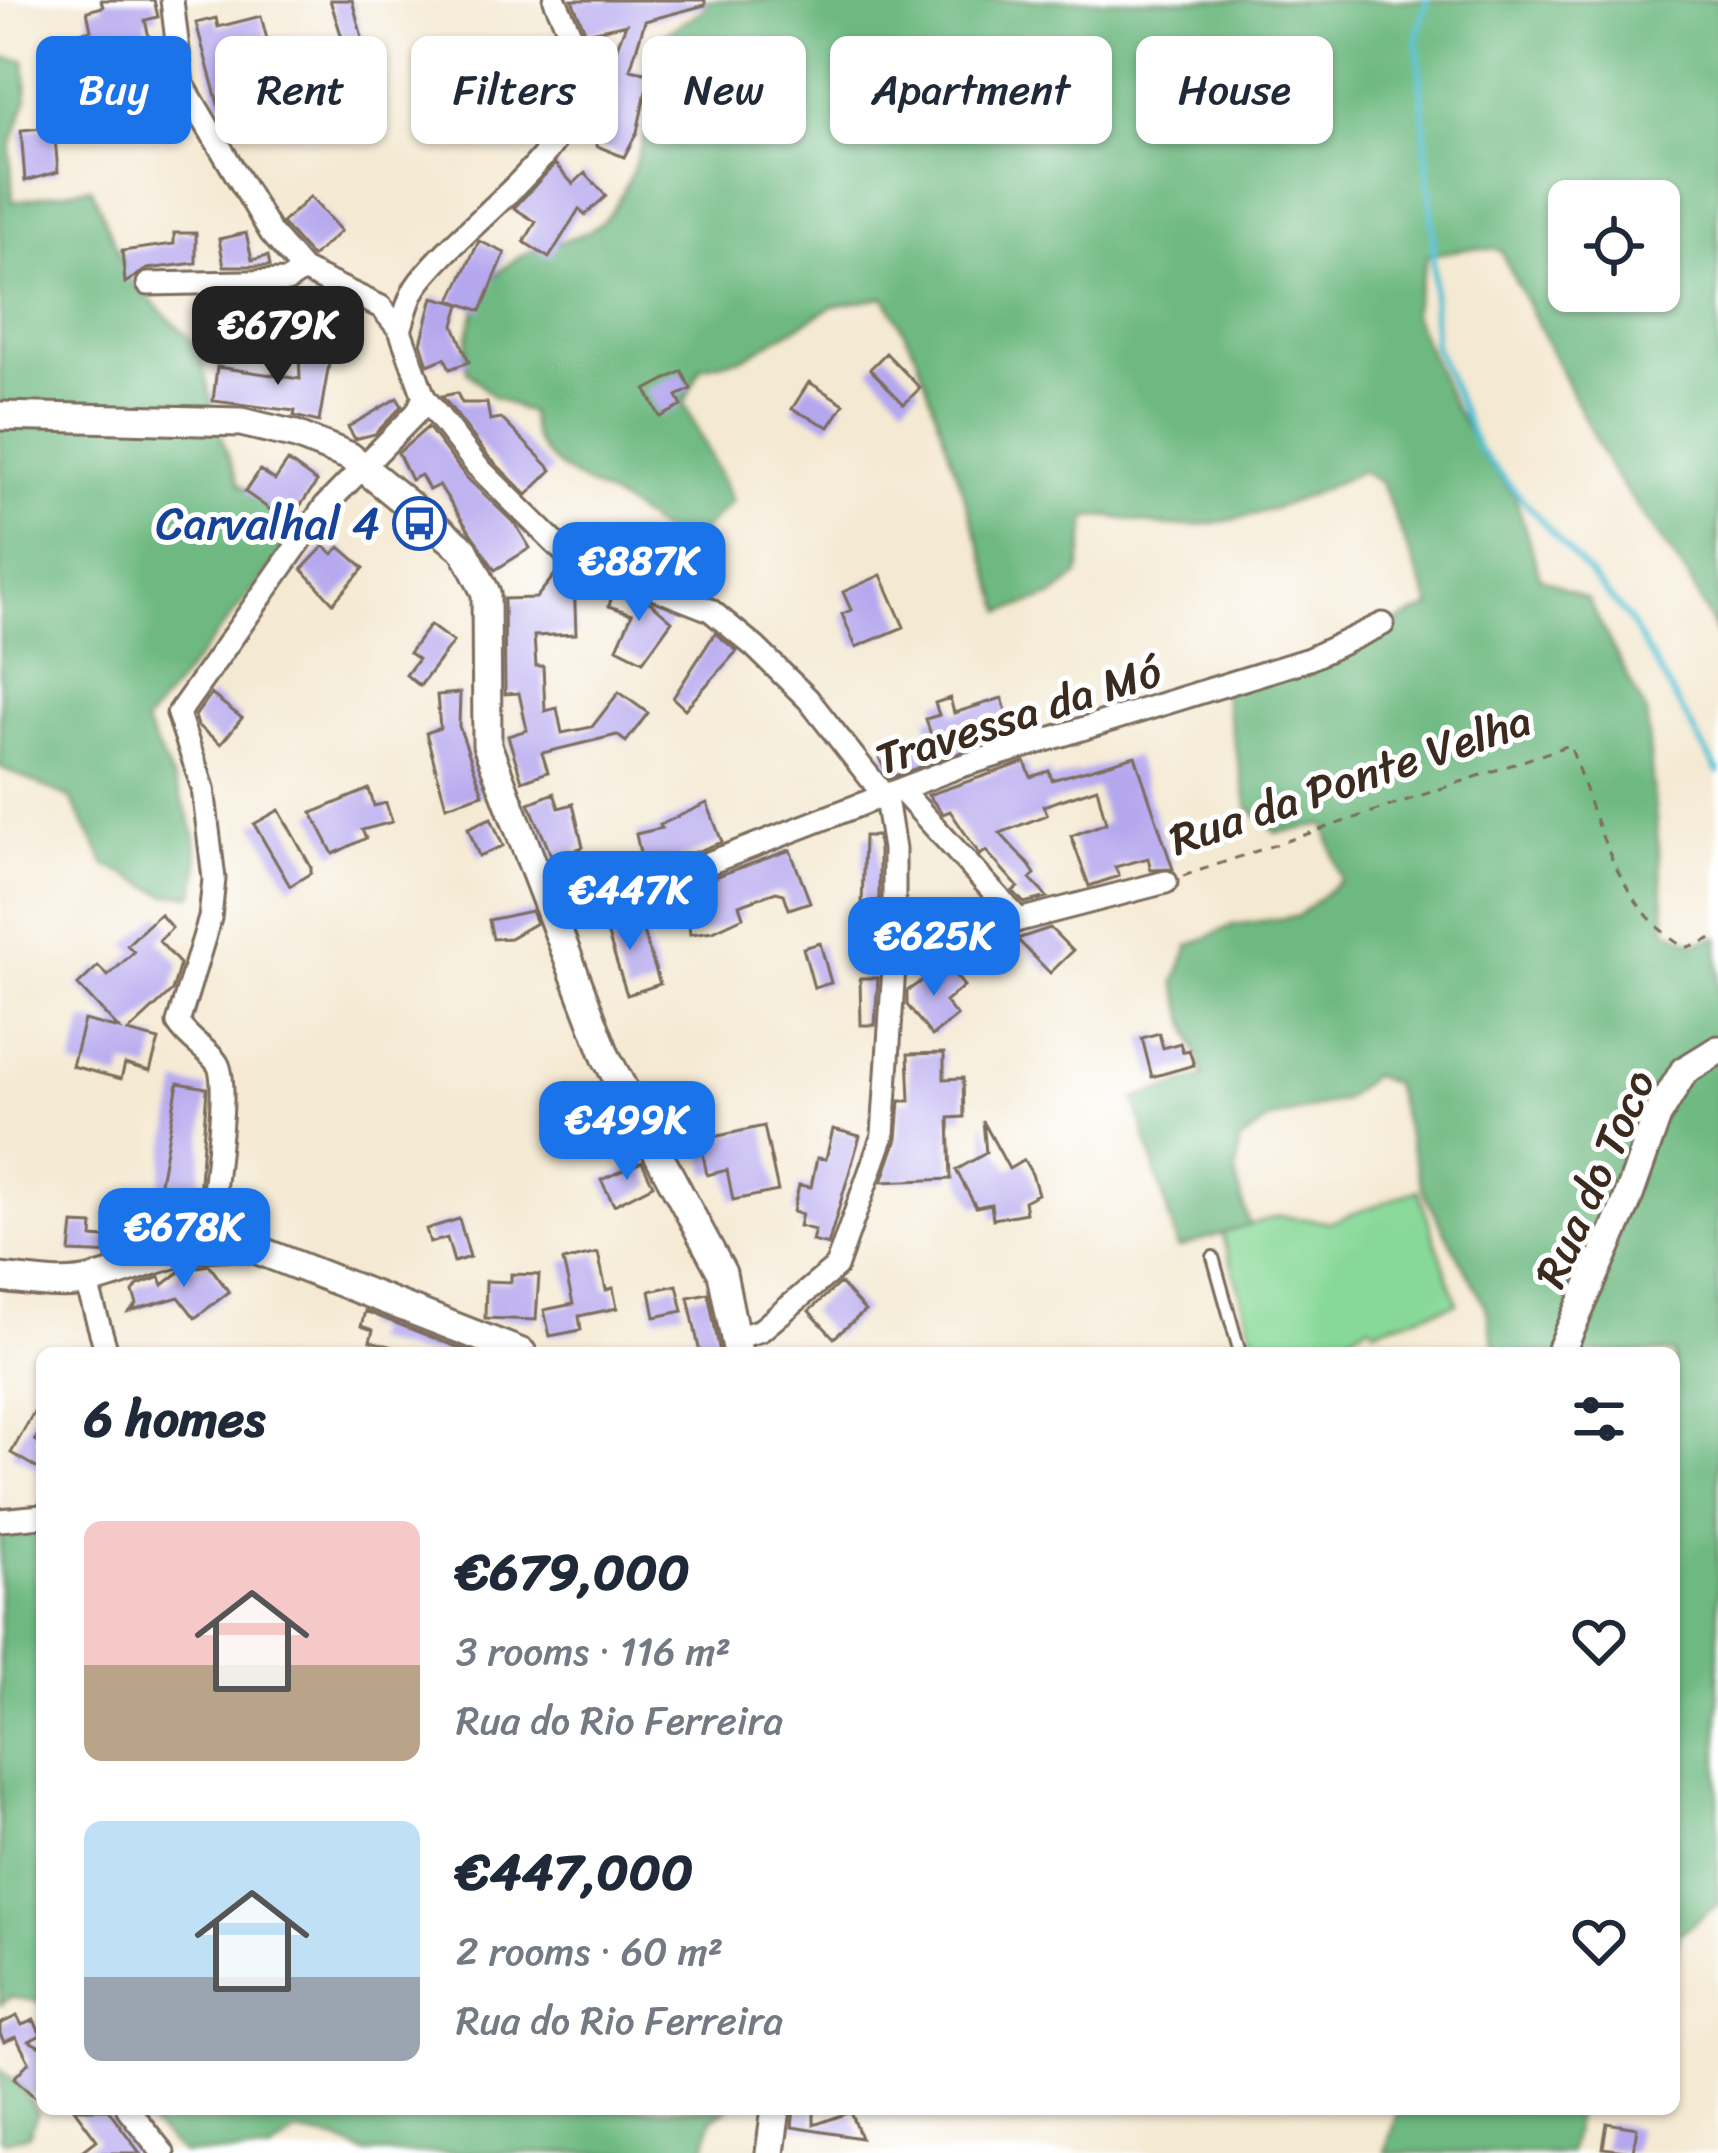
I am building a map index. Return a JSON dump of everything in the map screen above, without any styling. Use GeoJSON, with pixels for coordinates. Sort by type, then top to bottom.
{"type":"FeatureCollection","features":[{"type":"Feature","properties":{"kind":"street"},"geometry":{"type":"LineString","coordinates":[[172,0],[182,83],[271,233],[303,270],[381,307],[400,330],[424,398],[531,525],[565,553],[606,574],[710,610],[808,699],[894,795],[1019,920]]}},
{"type":"Feature","properties":{"kind":"street"},"geometry":{"type":"LineString","coordinates":[[400,330],[413,290],[454,242],[560,139],[574,113],[580,70],[555,0]]}},
{"type":"Feature","properties":{"kind":"street"},"geometry":{"type":"LineString","coordinates":[[148,284],[286,281],[303,270]]}},
{"type":"Feature","properties":{"kind":"street"},"geometry":{"type":"LineString","coordinates":[[210,1243],[213,1162],[226,1086],[217,1062],[192,1045],[178,1023],[210,918],[214,879],[202,788],[178,714],[262,591],[361,465],[418,412],[424,398]]}},
{"type":"Feature","properties":{"kind":"street"},"geometry":{"type":"LineString","coordinates":[[0,416],[241,422],[296,435],[361,465],[464,550],[486,593],[487,745],[606,1057],[722,1273],[737,1346],[836,1267],[883,1135],[895,967],[894,795]]}},
{"type":"Feature","properties":{"kind":"street","name":"Travessa da Mó"},"geometry":{"type":"LineString","coordinates":[[675,876],[958,767],[1289,665],[1383,624]]}},
{"type":"Feature","properties":{"kind":"street","name":"Rua da Ponte Velha"},"geometry":{"type":"LineString","coordinates":[[895,967],[1019,920],[1166,882]]}},
{"type":"Feature","properties":{"kind":"street","name":"Rua do Toco"},"geometry":{"type":"LineString","coordinates":[[1563,1347],[1626,1204],[1657,1115],[1684,1071],[1718,1050]]}},
{"type":"Feature","properties":{"kind":"street"},"geometry":{"type":"LineString","coordinates":[[0,1278],[86,1281],[210,1243],[255,1249],[507,1347]]}},
{"type":"Feature","properties":{"kind":"street"},"geometry":{"type":"LineString","coordinates":[[86,1281],[105,1347]]}},
{"type":"Feature","properties":{"kind":"street"},"geometry":{"type":"LineString","coordinates":[[0,1520],[36,1517]]}},
{"type":"Feature","properties":{"kind":"street"},"geometry":{"type":"LineString","coordinates":[[133,2115],[164,2153]]}},
{"type":"Feature","properties":{"kind":"street"},"geometry":{"type":"LineString","coordinates":[[770,2153],[775,2115]]}},
{"type":"Feature","properties":{"kind":"lane"},"geometry":{"type":"LineString","coordinates":[[1213,1258],[1238,1347]]}},
{"type":"Feature","properties":{"kind":"path","name":"Rua da Ponte Velha"},"geometry":{"type":"LineString","coordinates":[[1166,882],[1570,746],[1617,872],[1661,933],[1685,948],[1718,937]]}},
{"type":"Feature","properties":{"kind":"path"},"geometry":{"type":"LineString","coordinates":[[549,905],[675,876]]}},
{"type":"Feature","properties":{"kind":"green space"},"geometry":{"type":"Polygon","coordinates":[[[705,0],[1718,0],[1718,636],[1688,577],[1610,469],[1500,250],[1472,248],[1428,255],[1412,312],[1453,406],[1482,456],[1515,496],[1540,577],[1588,600],[1646,713],[1666,929],[1694,943],[1718,937],[1718,1904],[1680,1933],[1680,1347],[1495,1347],[1486,1307],[1424,1193],[1393,1084],[1372,1075],[1344,1100],[1270,1119],[1239,1142],[1236,1178],[1249,1225],[1178,1248],[1135,1099],[1204,1077],[1175,982],[1189,946],[1233,925],[1298,916],[1341,880],[1325,825],[1276,833],[1248,807],[1223,691],[1313,670],[1345,643],[1431,607],[1381,483],[1361,471],[1269,510],[1196,525],[1087,518],[1079,575],[1054,596],[1003,612],[916,353],[885,297],[833,306],[745,357],[701,367],[684,403],[732,501],[691,542],[680,539],[560,468],[539,445],[530,413],[493,397],[467,371],[474,312],[488,286],[509,264],[528,253],[594,228],[609,214],[642,141],[806,144],[806,36],[661,36],[706,8],[705,0]]]}},
{"type":"Feature","properties":{"kind":"green space"},"geometry":{"type":"Polygon","coordinates":[[[0,57],[25,60],[27,100],[10,148],[13,202],[91,187],[130,280],[199,348],[217,426],[239,484],[302,529],[145,723],[192,828],[198,872],[194,894],[167,895],[106,865],[71,799],[0,767],[0,57]]]}},
{"type":"Feature","properties":{"kind":"green space"},"geometry":{"type":"Polygon","coordinates":[[[1418,1190],[1457,1303],[1375,1329],[1370,1324],[1328,1347],[1256,1347],[1222,1232],[1280,1216],[1330,1222],[1418,1190]]]}},
{"type":"Feature","properties":{"kind":"green space"},"geometry":{"type":"Polygon","coordinates":[[[36,1526],[36,2001],[10,1997],[0,2005],[0,1527],[36,1526]]]}},
{"type":"Feature","properties":{"kind":"green space"},"geometry":{"type":"Polygon","coordinates":[[[0,2069],[25,2091],[37,2115],[29,2135],[0,2138],[0,2069]]]}},
{"type":"Feature","properties":{"kind":"green space"},"geometry":{"type":"Polygon","coordinates":[[[140,2115],[719,2115],[711,2120],[704,2153],[365,2153],[336,2140],[295,2133],[270,2153],[181,2153],[140,2115]]]}},
{"type":"Feature","properties":{"kind":"green space"},"geometry":{"type":"Polygon","coordinates":[[[1396,2115],[1577,2115],[1569,2153],[1385,2153],[1396,2115]]]}},
{"type":"Feature","properties":{"kind":"building"},"geometry":{"type":"Polygon","coordinates":[[[101,0],[154,0],[158,17],[145,20],[149,36],[64,36],[91,30],[87,11],[103,7],[101,0]]]}},
{"type":"Feature","properties":{"kind":"building"},"geometry":{"type":"Polygon","coordinates":[[[330,0],[352,0],[362,36],[341,36],[330,0]]]}},
{"type":"Feature","properties":{"kind":"building"},"geometry":{"type":"Polygon","coordinates":[[[572,0],[705,0],[705,5],[645,21],[630,69],[642,71],[642,109],[624,157],[597,144],[618,144],[618,44],[626,24],[586,33],[572,0]]]}},
{"type":"Feature","properties":{"kind":"building"},"geometry":{"type":"Polygon","coordinates":[[[261,16],[266,36],[215,36],[215,93],[196,23],[216,18],[218,27],[261,16]]]}},
{"type":"Feature","properties":{"kind":"building"},"geometry":{"type":"Polygon","coordinates":[[[36,129],[36,144],[56,144],[58,172],[25,181],[21,130],[36,129]]]}},
{"type":"Feature","properties":{"kind":"building"},"geometry":{"type":"Polygon","coordinates":[[[555,164],[573,184],[585,173],[606,196],[585,215],[579,209],[549,258],[524,242],[536,222],[514,208],[555,164]]]}},
{"type":"Feature","properties":{"kind":"building"},"geometry":{"type":"Polygon","coordinates":[[[310,197],[341,231],[312,257],[282,223],[310,197]]]}},
{"type":"Feature","properties":{"kind":"building"},"geometry":{"type":"Polygon","coordinates":[[[174,233],[196,233],[196,263],[147,269],[125,283],[122,251],[174,244],[174,233]]]}},
{"type":"Feature","properties":{"kind":"building"},"geometry":{"type":"Polygon","coordinates":[[[246,233],[252,260],[268,256],[270,266],[224,266],[219,239],[246,233]]]}},
{"type":"Feature","properties":{"kind":"building"},"geometry":{"type":"Polygon","coordinates":[[[479,241],[505,253],[481,311],[451,300],[479,241]]]}},
{"type":"Feature","properties":{"kind":"building"},"geometry":{"type":"Polygon","coordinates":[[[433,297],[460,304],[454,325],[469,362],[450,369],[445,358],[428,365],[421,343],[433,297]]]}},
{"type":"Feature","properties":{"kind":"building"},"geometry":{"type":"Polygon","coordinates":[[[331,352],[319,422],[294,416],[295,411],[213,401],[217,367],[300,379],[299,353],[331,352]]]}},
{"type":"Feature","properties":{"kind":"building"},"geometry":{"type":"Polygon","coordinates":[[[886,353],[920,388],[904,404],[870,369],[886,353]]]}},
{"type":"Feature","properties":{"kind":"building"},"geometry":{"type":"Polygon","coordinates":[[[682,371],[691,389],[677,396],[682,406],[660,417],[646,390],[682,371]]]}},
{"type":"Feature","properties":{"kind":"building"},"geometry":{"type":"Polygon","coordinates":[[[809,382],[844,404],[829,427],[792,409],[809,382]]]}},
{"type":"Feature","properties":{"kind":"building"},"geometry":{"type":"Polygon","coordinates":[[[457,393],[462,403],[487,403],[490,420],[501,418],[552,470],[527,495],[488,456],[442,396],[457,393]]]}},
{"type":"Feature","properties":{"kind":"building"},"geometry":{"type":"Polygon","coordinates":[[[397,398],[402,406],[375,434],[355,439],[348,427],[397,398]]]}},
{"type":"Feature","properties":{"kind":"building"},"geometry":{"type":"Polygon","coordinates":[[[428,427],[466,477],[516,525],[530,548],[495,570],[439,485],[429,490],[421,475],[411,480],[398,453],[428,427]]]}},
{"type":"Feature","properties":{"kind":"building"},"geometry":{"type":"Polygon","coordinates":[[[288,461],[317,482],[295,513],[283,504],[276,514],[245,492],[260,470],[275,480],[288,461]]]}},
{"type":"Feature","properties":{"kind":"building"},"geometry":{"type":"Polygon","coordinates":[[[324,546],[333,554],[340,547],[364,568],[333,603],[302,569],[324,546]]]}},
{"type":"Feature","properties":{"kind":"building"},"geometry":{"type":"Polygon","coordinates":[[[650,560],[671,570],[675,561],[718,580],[711,594],[646,569],[650,560]]]}},
{"type":"Feature","properties":{"kind":"building"},"geometry":{"type":"Polygon","coordinates":[[[561,567],[574,577],[576,634],[534,636],[536,666],[543,666],[545,711],[557,708],[562,733],[592,727],[619,692],[648,713],[626,742],[617,735],[542,753],[548,772],[522,781],[508,736],[527,730],[519,693],[505,694],[504,599],[536,598],[561,567]]]}},
{"type":"Feature","properties":{"kind":"building"},"geometry":{"type":"Polygon","coordinates":[[[881,575],[904,627],[856,647],[842,614],[851,610],[843,592],[881,575]]]}},
{"type":"Feature","properties":{"kind":"building"},"geometry":{"type":"Polygon","coordinates":[[[614,588],[651,603],[672,621],[643,661],[617,648],[632,614],[609,606],[614,588]]]}},
{"type":"Feature","properties":{"kind":"building"},"geometry":{"type":"Polygon","coordinates":[[[430,625],[453,642],[420,686],[406,675],[418,659],[409,653],[430,625]]]}},
{"type":"Feature","properties":{"kind":"building"},"geometry":{"type":"Polygon","coordinates":[[[715,633],[737,651],[685,709],[673,698],[715,633]]]}},
{"type":"Feature","properties":{"kind":"building"},"geometry":{"type":"Polygon","coordinates":[[[460,693],[459,726],[483,794],[446,806],[426,733],[440,728],[437,695],[460,693]]]}},
{"type":"Feature","properties":{"kind":"building"},"geometry":{"type":"Polygon","coordinates":[[[211,694],[242,718],[221,744],[198,726],[195,716],[211,694]]]}},
{"type":"Feature","properties":{"kind":"building"},"geometry":{"type":"Polygon","coordinates":[[[950,698],[954,713],[1002,698],[1013,734],[889,778],[877,754],[932,738],[926,719],[939,715],[935,703],[950,698]]]}},
{"type":"Feature","properties":{"kind":"building"},"geometry":{"type":"Polygon","coordinates":[[[1135,756],[1173,869],[1151,870],[1148,858],[1115,867],[1119,876],[1089,886],[1071,836],[1106,823],[1097,788],[1043,806],[1047,815],[1000,833],[1029,865],[1035,874],[1030,879],[1047,897],[1024,903],[1013,891],[1018,887],[986,851],[980,855],[950,811],[943,814],[928,795],[1025,762],[1031,777],[1049,771],[1052,780],[1135,756]]]}},
{"type":"Feature","properties":{"kind":"building"},"geometry":{"type":"Polygon","coordinates":[[[369,789],[374,806],[386,803],[392,822],[362,830],[366,838],[333,854],[312,813],[369,789]]]}},
{"type":"Feature","properties":{"kind":"building"},"geometry":{"type":"Polygon","coordinates":[[[554,793],[559,808],[573,804],[583,847],[575,850],[597,886],[571,902],[529,803],[554,793]]]}},
{"type":"Feature","properties":{"kind":"building"},"geometry":{"type":"Polygon","coordinates":[[[707,803],[722,842],[670,862],[654,879],[651,866],[643,867],[636,834],[662,828],[660,825],[707,803]]]}},
{"type":"Feature","properties":{"kind":"building"},"geometry":{"type":"Polygon","coordinates":[[[279,810],[311,867],[311,873],[290,886],[254,824],[279,810]]]}},
{"type":"Feature","properties":{"kind":"building"},"geometry":{"type":"Polygon","coordinates":[[[491,818],[503,846],[479,856],[468,828],[491,818]]]}},
{"type":"Feature","properties":{"kind":"building"},"geometry":{"type":"Polygon","coordinates":[[[864,836],[877,836],[879,850],[879,942],[861,942],[864,836]]]}},
{"type":"Feature","properties":{"kind":"building"},"geometry":{"type":"Polygon","coordinates":[[[790,850],[810,902],[789,909],[784,894],[776,892],[739,905],[743,917],[713,931],[690,934],[689,925],[681,926],[678,890],[790,850]]]}},
{"type":"Feature","properties":{"kind":"building"},"geometry":{"type":"Polygon","coordinates":[[[620,907],[627,927],[640,922],[660,984],[627,995],[601,913],[620,907]]]}},
{"type":"Feature","properties":{"kind":"building"},"geometry":{"type":"Polygon","coordinates":[[[531,911],[536,923],[510,938],[493,939],[489,920],[531,911]]]}},
{"type":"Feature","properties":{"kind":"building"},"geometry":{"type":"Polygon","coordinates":[[[160,914],[172,928],[159,941],[180,964],[172,991],[128,1032],[159,1040],[150,1071],[125,1064],[121,1079],[72,1066],[84,1020],[119,1029],[78,985],[98,966],[108,976],[134,952],[127,945],[160,914]]]}},
{"type":"Feature","properties":{"kind":"building"},"geometry":{"type":"Polygon","coordinates":[[[1050,928],[1073,951],[1050,973],[1017,939],[1050,928]]]}},
{"type":"Feature","properties":{"kind":"building"},"geometry":{"type":"Polygon","coordinates":[[[820,943],[831,983],[814,988],[803,948],[820,943]]]}},
{"type":"Feature","properties":{"kind":"building"},"geometry":{"type":"Polygon","coordinates":[[[946,964],[964,986],[945,1002],[957,1016],[932,1036],[907,1005],[907,991],[946,964]]]}},
{"type":"Feature","properties":{"kind":"building"},"geometry":{"type":"Polygon","coordinates":[[[860,978],[878,978],[875,1025],[861,1025],[860,978]]]}},
{"type":"Feature","properties":{"kind":"building"},"geometry":{"type":"Polygon","coordinates":[[[1159,1033],[1163,1048],[1180,1043],[1183,1052],[1189,1050],[1194,1065],[1152,1077],[1142,1038],[1159,1033]]]}},
{"type":"Feature","properties":{"kind":"building"},"geometry":{"type":"Polygon","coordinates":[[[944,1053],[944,1079],[963,1078],[964,1117],[949,1118],[951,1179],[882,1182],[897,1139],[900,1101],[910,1101],[908,1054],[944,1053]]]}},
{"type":"Feature","properties":{"kind":"building"},"geometry":{"type":"Polygon","coordinates":[[[178,1083],[207,1088],[199,1195],[159,1188],[178,1083]]]}},
{"type":"Feature","properties":{"kind":"building"},"geometry":{"type":"Polygon","coordinates":[[[983,1121],[1009,1169],[1024,1160],[1032,1174],[1038,1194],[1024,1201],[1026,1213],[993,1219],[991,1204],[976,1207],[956,1170],[986,1153],[983,1121]]]}},
{"type":"Feature","properties":{"kind":"building"},"geometry":{"type":"Polygon","coordinates":[[[764,1126],[778,1191],[733,1200],[727,1170],[707,1175],[700,1140],[764,1126]]]}},
{"type":"Feature","properties":{"kind":"building"},"geometry":{"type":"Polygon","coordinates":[[[833,1129],[860,1136],[828,1245],[812,1241],[815,1230],[799,1226],[802,1214],[793,1212],[799,1185],[811,1187],[817,1158],[826,1159],[833,1129]]]}},
{"type":"Feature","properties":{"kind":"building"},"geometry":{"type":"Polygon","coordinates":[[[642,1162],[653,1185],[614,1205],[601,1180],[642,1162]]]}},
{"type":"Feature","properties":{"kind":"building"},"geometry":{"type":"Polygon","coordinates":[[[157,1196],[176,1221],[152,1242],[129,1211],[146,1198],[152,1226],[157,1196]]]}},
{"type":"Feature","properties":{"kind":"building"},"geometry":{"type":"Polygon","coordinates":[[[459,1219],[470,1257],[454,1262],[447,1238],[430,1243],[426,1229],[459,1219]]]}},
{"type":"Feature","properties":{"kind":"building"},"geometry":{"type":"Polygon","coordinates":[[[73,1224],[93,1225],[92,1237],[118,1239],[117,1254],[70,1252],[73,1224]]]}},
{"type":"Feature","properties":{"kind":"building"},"geometry":{"type":"Polygon","coordinates":[[[598,1253],[606,1290],[613,1288],[617,1308],[579,1316],[581,1330],[550,1336],[544,1310],[573,1304],[563,1261],[598,1253]]]}},
{"type":"Feature","properties":{"kind":"building"},"geometry":{"type":"Polygon","coordinates":[[[209,1265],[229,1292],[195,1318],[179,1297],[130,1311],[137,1304],[133,1292],[138,1285],[160,1277],[163,1285],[182,1270],[209,1265]]]}},
{"type":"Feature","properties":{"kind":"building"},"geometry":{"type":"Polygon","coordinates":[[[511,1274],[539,1275],[536,1320],[485,1318],[486,1281],[511,1282],[511,1274]]]}},
{"type":"Feature","properties":{"kind":"building"},"geometry":{"type":"Polygon","coordinates":[[[840,1283],[865,1311],[834,1338],[809,1311],[840,1283]]]}},
{"type":"Feature","properties":{"kind":"building"},"geometry":{"type":"Polygon","coordinates":[[[677,1285],[683,1311],[655,1317],[650,1291],[677,1285]]]}},
{"type":"Feature","properties":{"kind":"building"},"geometry":{"type":"Polygon","coordinates":[[[708,1293],[719,1347],[699,1347],[688,1297],[708,1293]]]}},
{"type":"Feature","properties":{"kind":"building"},"geometry":{"type":"Polygon","coordinates":[[[365,1311],[457,1347],[393,1347],[370,1341],[373,1330],[361,1326],[365,1311]]]}},
{"type":"Feature","properties":{"kind":"building"},"geometry":{"type":"Polygon","coordinates":[[[36,1409],[36,1468],[11,1453],[36,1409]]]}},
{"type":"Feature","properties":{"kind":"building"},"geometry":{"type":"Polygon","coordinates":[[[17,2016],[22,2025],[34,2020],[36,2038],[29,2041],[36,2045],[36,2098],[14,2078],[29,2062],[16,2037],[4,2042],[0,2024],[17,2016]]]}},
{"type":"Feature","properties":{"kind":"building"},"geometry":{"type":"Polygon","coordinates":[[[78,2115],[112,2115],[140,2153],[80,2153],[97,2140],[78,2115]]]}},
{"type":"Feature","properties":{"kind":"building"},"geometry":{"type":"Polygon","coordinates":[[[793,2115],[814,2115],[814,2125],[852,2115],[861,2138],[792,2127],[793,2115]]]}},
{"type":"Feature","properties":{"kind":"building"},"geometry":{"type":"Polygon","coordinates":[[[1607,2123],[1637,2128],[1633,2152],[1603,2148],[1607,2123]]]}},
{"type":"Feature","properties":{"kind":"waterway"},"geometry":{"type":"LineString","coordinates":[[1427,0],[1417,37],[1433,230],[1434,344],[1478,449],[1628,618],[1718,772]]}},
{"type":"Feature","properties":{"kind":"place","name":"Carvalhal 4"},"geometry":{"type":"Point","coordinates":[419,523]}}]}
